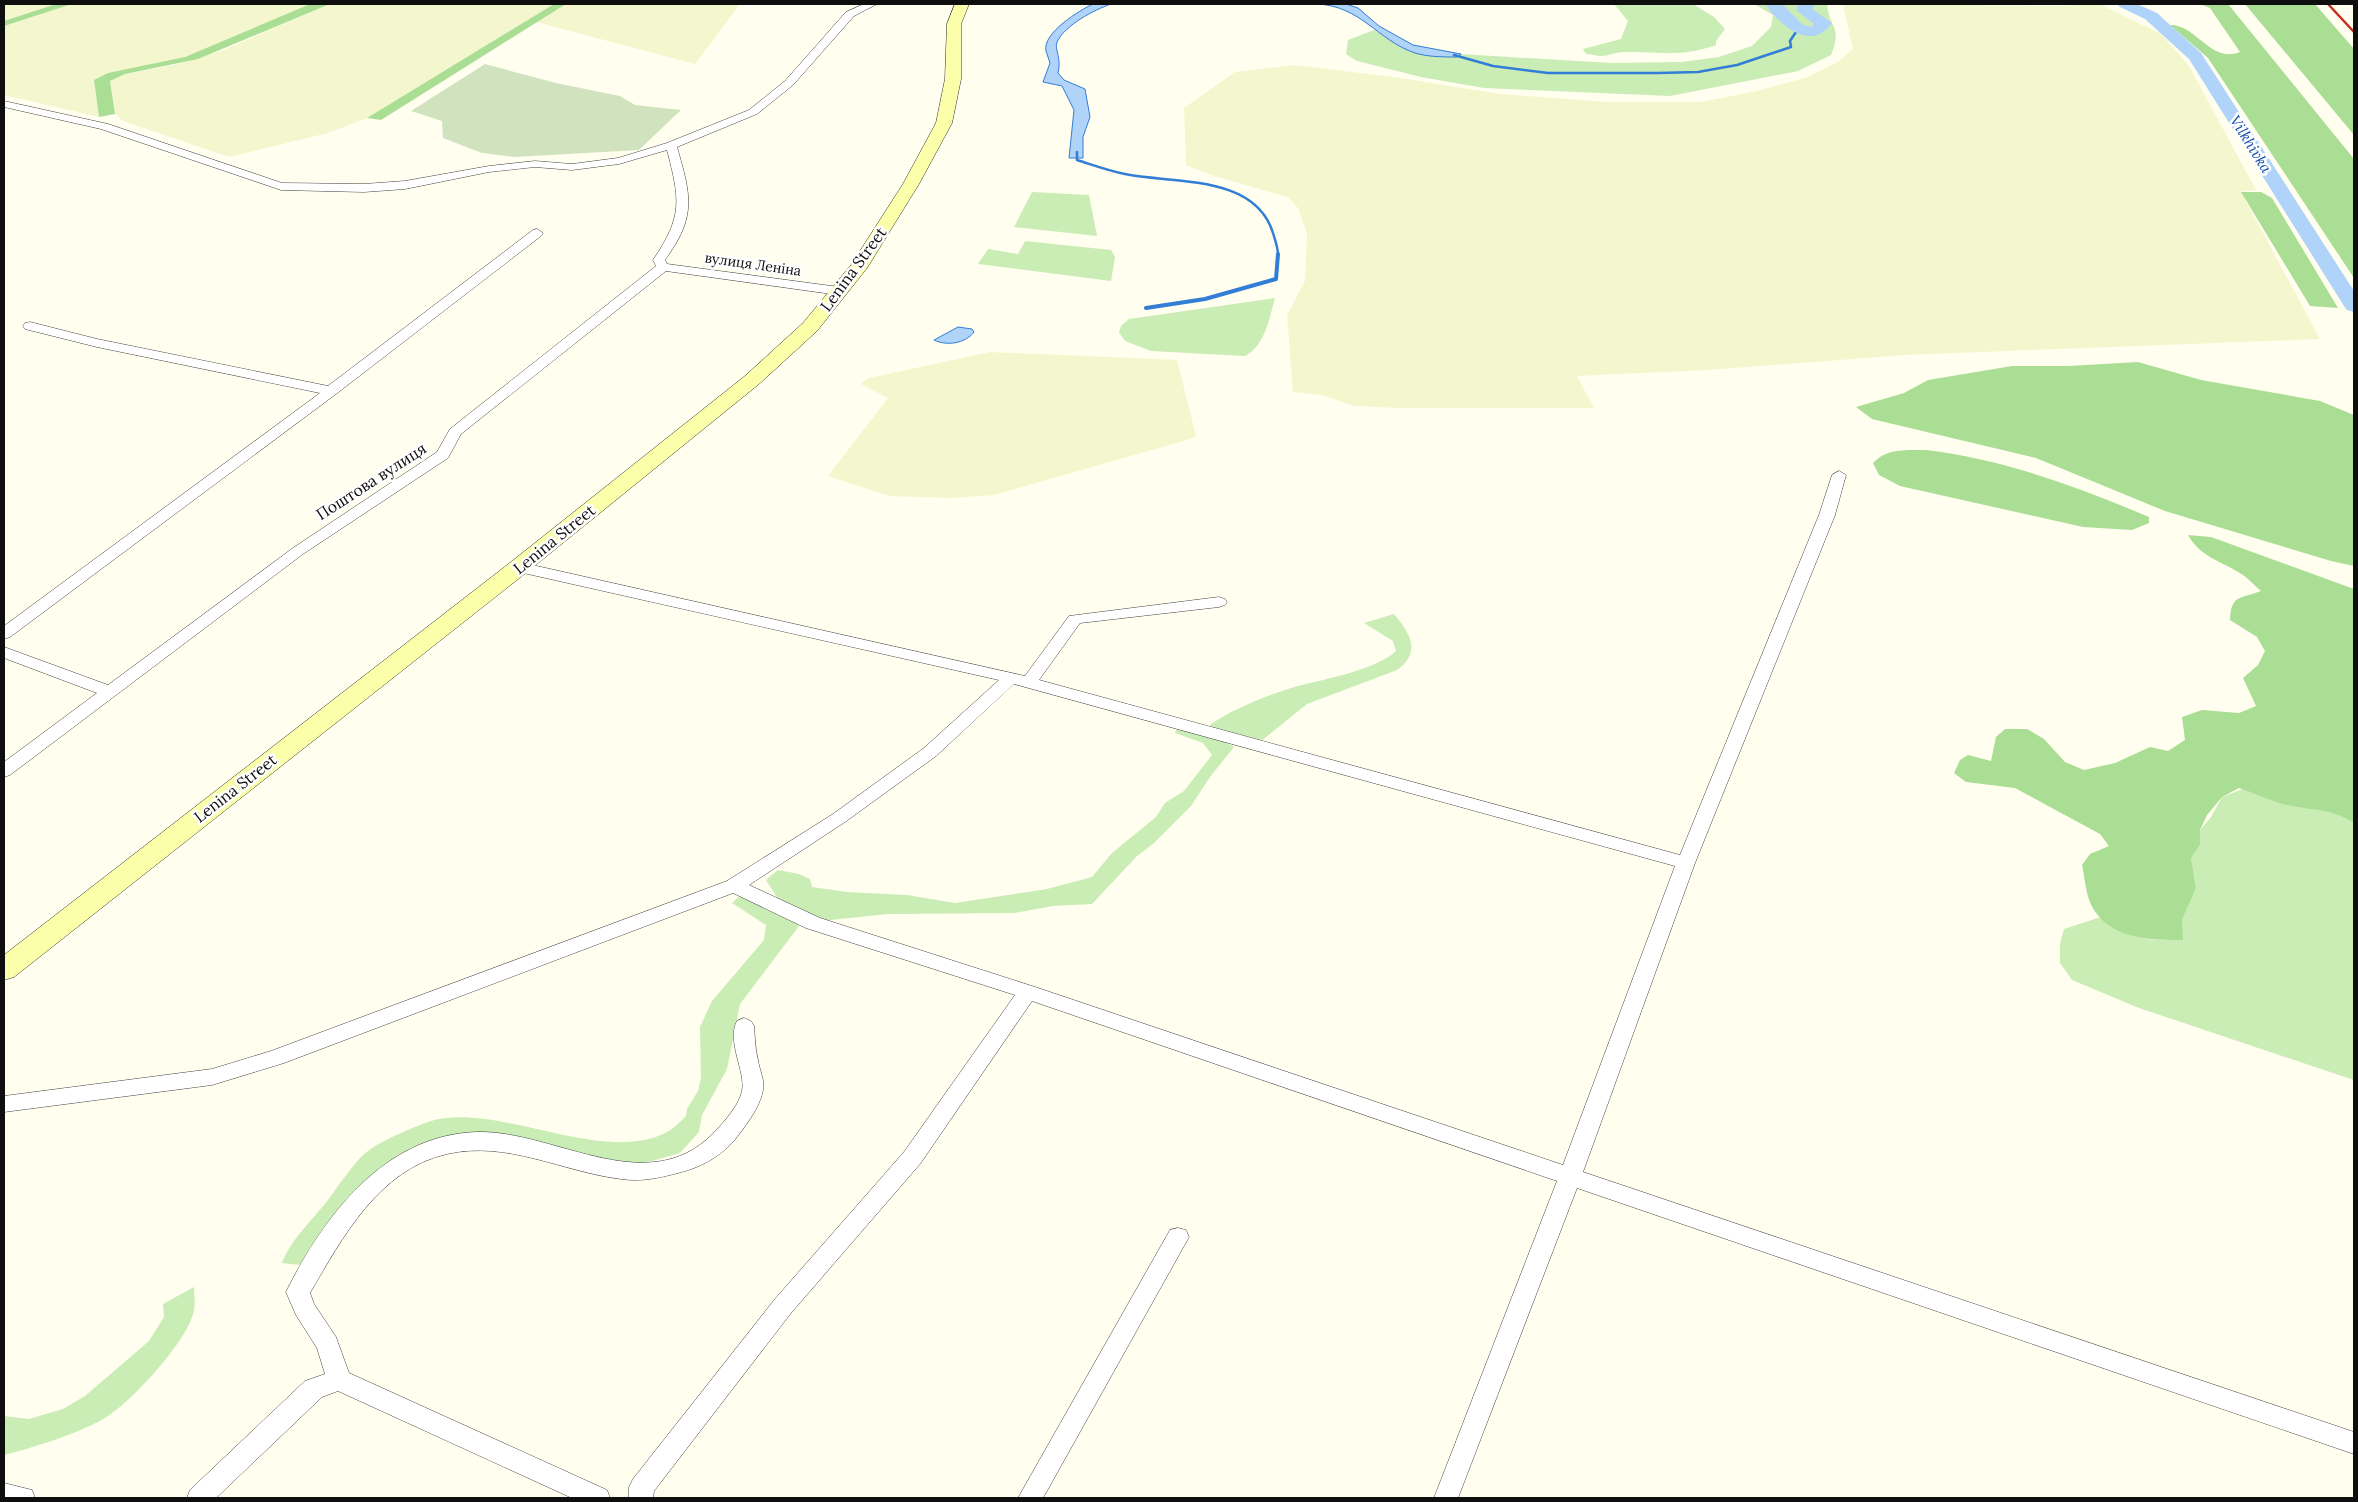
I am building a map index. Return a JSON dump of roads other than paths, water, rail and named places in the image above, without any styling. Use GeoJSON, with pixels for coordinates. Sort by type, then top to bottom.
{"type":"FeatureCollection","features":[{"type":"Feature","properties":{"kind":"street"},"geometry":{"type":"LineString","coordinates":[[4,104],[104,126],[281,186],[364,188],[405,185],[489,169],[535,164],[572,166],[619,161],[671,145],[753,112],[789,83],[850,14],[872,4]]}},
{"type":"Feature","properties":{"kind":"street","name":"Lenina Street"},"geometry":{"type":"LineString","coordinates":[[4,970],[519,567],[777,360],[810,327],[858,268],[911,184],[944,123],[954,79],[954,24],[962,4]]}},
{"type":"Feature","properties":{"kind":"street"},"geometry":{"type":"LineString","coordinates":[[663,267],[659,260],[675,240],[682,223],[683,189],[671,145]]}},
{"type":"Feature","properties":{"kind":"street"},"geometry":{"type":"LineString","coordinates":[[4,634],[331,391],[537,233]]}},
{"type":"Feature","properties":{"kind":"street","name":"вулиця Леніна"},"geometry":{"type":"LineString","coordinates":[[663,267],[839,291]]}},
{"type":"Feature","properties":{"kind":"street","name":"Поштова вулиця"},"geometry":{"type":"LineString","coordinates":[[4,772],[298,551],[443,455],[455,432],[663,267]]}},
{"type":"Feature","properties":{"kind":"street"},"geometry":{"type":"LineString","coordinates":[[30,326],[97,343],[331,391]]}},
{"type":"Feature","properties":{"kind":"street"},"geometry":{"type":"LineString","coordinates":[[1446,1498],[1570,1176],[1686,863],[1827,515],[1839,475]]}},
{"type":"Feature","properties":{"kind":"street"},"geometry":{"type":"LineString","coordinates":[[519,567],[1020,680],[1686,863]]}},
{"type":"Feature","properties":{"kind":"street"},"geometry":{"type":"LineString","coordinates":[[4,1104],[212,1077],[277,1057],[734,886],[839,818],[930,752],[1020,680],[1075,619],[1219,602]]}},
{"type":"Feature","properties":{"kind":"street"},"geometry":{"type":"LineString","coordinates":[[4,652],[111,692]]}},
{"type":"Feature","properties":{"kind":"street"},"geometry":{"type":"LineString","coordinates":[[734,886],[813,923],[1028,992],[2354,1442]]}},
{"type":"Feature","properties":{"kind":"street"},"geometry":{"type":"LineString","coordinates":[[641,1498],[642,1488],[783,1306],[912,1158],[1028,992]]}},
{"type":"Feature","properties":{"kind":"street"},"geometry":{"type":"LineString","coordinates":[[339,1380],[328,1344],[320,1329],[304,1308],[298,1292],[334,1231],[373,1186],[390,1170],[410,1158],[447,1145],[469,1142],[499,1142],[604,1170],[647,1173],[685,1162],[713,1150],[736,1123],[754,1087],[747,1062],[744,1026]]}},
{"type":"Feature","properties":{"kind":"street"},"geometry":{"type":"LineString","coordinates":[[1030,1498],[1178,1237]]}},
{"type":"Feature","properties":{"kind":"street"},"geometry":{"type":"LineString","coordinates":[[199,1498],[314,1389],[339,1380],[598,1498]]}},
{"type":"Feature","properties":{"kind":"street"},"geometry":{"type":"LineString","coordinates":[[4,1495],[23,1498]]}},
{"type":"Feature","properties":{"kind":"water"},"geometry":{"type":"Polygon","coordinates":[[[1093,4],[1111,4],[1073,24],[1061,36],[1056,45],[1059,63],[1058,73],[1064,80],[1085,89],[1090,117],[1083,137],[1083,158],[1069,158],[1074,110],[1062,86],[1043,82],[1050,63],[1046,44],[1063,23],[1093,4]]]}},
{"type":"Feature","properties":{"kind":"water"},"geometry":{"type":"Polygon","coordinates":[[[1317,4],[1346,4],[1358,8],[1379,26],[1413,45],[1461,54],[1457,57],[1447,57],[1415,53],[1390,40],[1346,11],[1332,6],[1317,4]]]}},
{"type":"Feature","properties":{"kind":"water"},"geometry":{"type":"Polygon","coordinates":[[[958,327],[972,329],[974,332],[966,339],[955,343],[944,343],[934,340],[958,327]]]}},
{"type":"Feature","properties":{"kind":"waterway","name":"Vilkhivka"},"geometry":{"type":"LineString","coordinates":[[1773,4],[1798,29],[1814,32],[1824,23],[1804,10],[1807,4]]}},
{"type":"Feature","properties":{"kind":"waterway","name":"Vilkhivka"},"geometry":{"type":"LineString","coordinates":[[2125,4],[2151,16],[2195,56],[2354,306]]}},
{"type":"Feature","properties":{"kind":"waterway"},"geometry":{"type":"LineString","coordinates":[[1454,55],[1493,66],[1548,73],[1698,72],[1737,65],[1791,47],[1790,41],[1798,29]]}},
{"type":"Feature","properties":{"kind":"waterway"},"geometry":{"type":"LineString","coordinates":[[1077,152],[1077,160],[1113,171],[1211,185],[1231,191],[1249,200],[1263,214],[1273,233],[1278,255]]}},
{"type":"Feature","properties":{"kind":"waterway"},"geometry":{"type":"LineString","coordinates":[[1146,308],[1205,299],[1276,279],[1278,255]]}},
{"type":"Feature","properties":{"kind":"railway"},"geometry":{"type":"LineString","coordinates":[[2328,4],[2354,32]]}}]}
